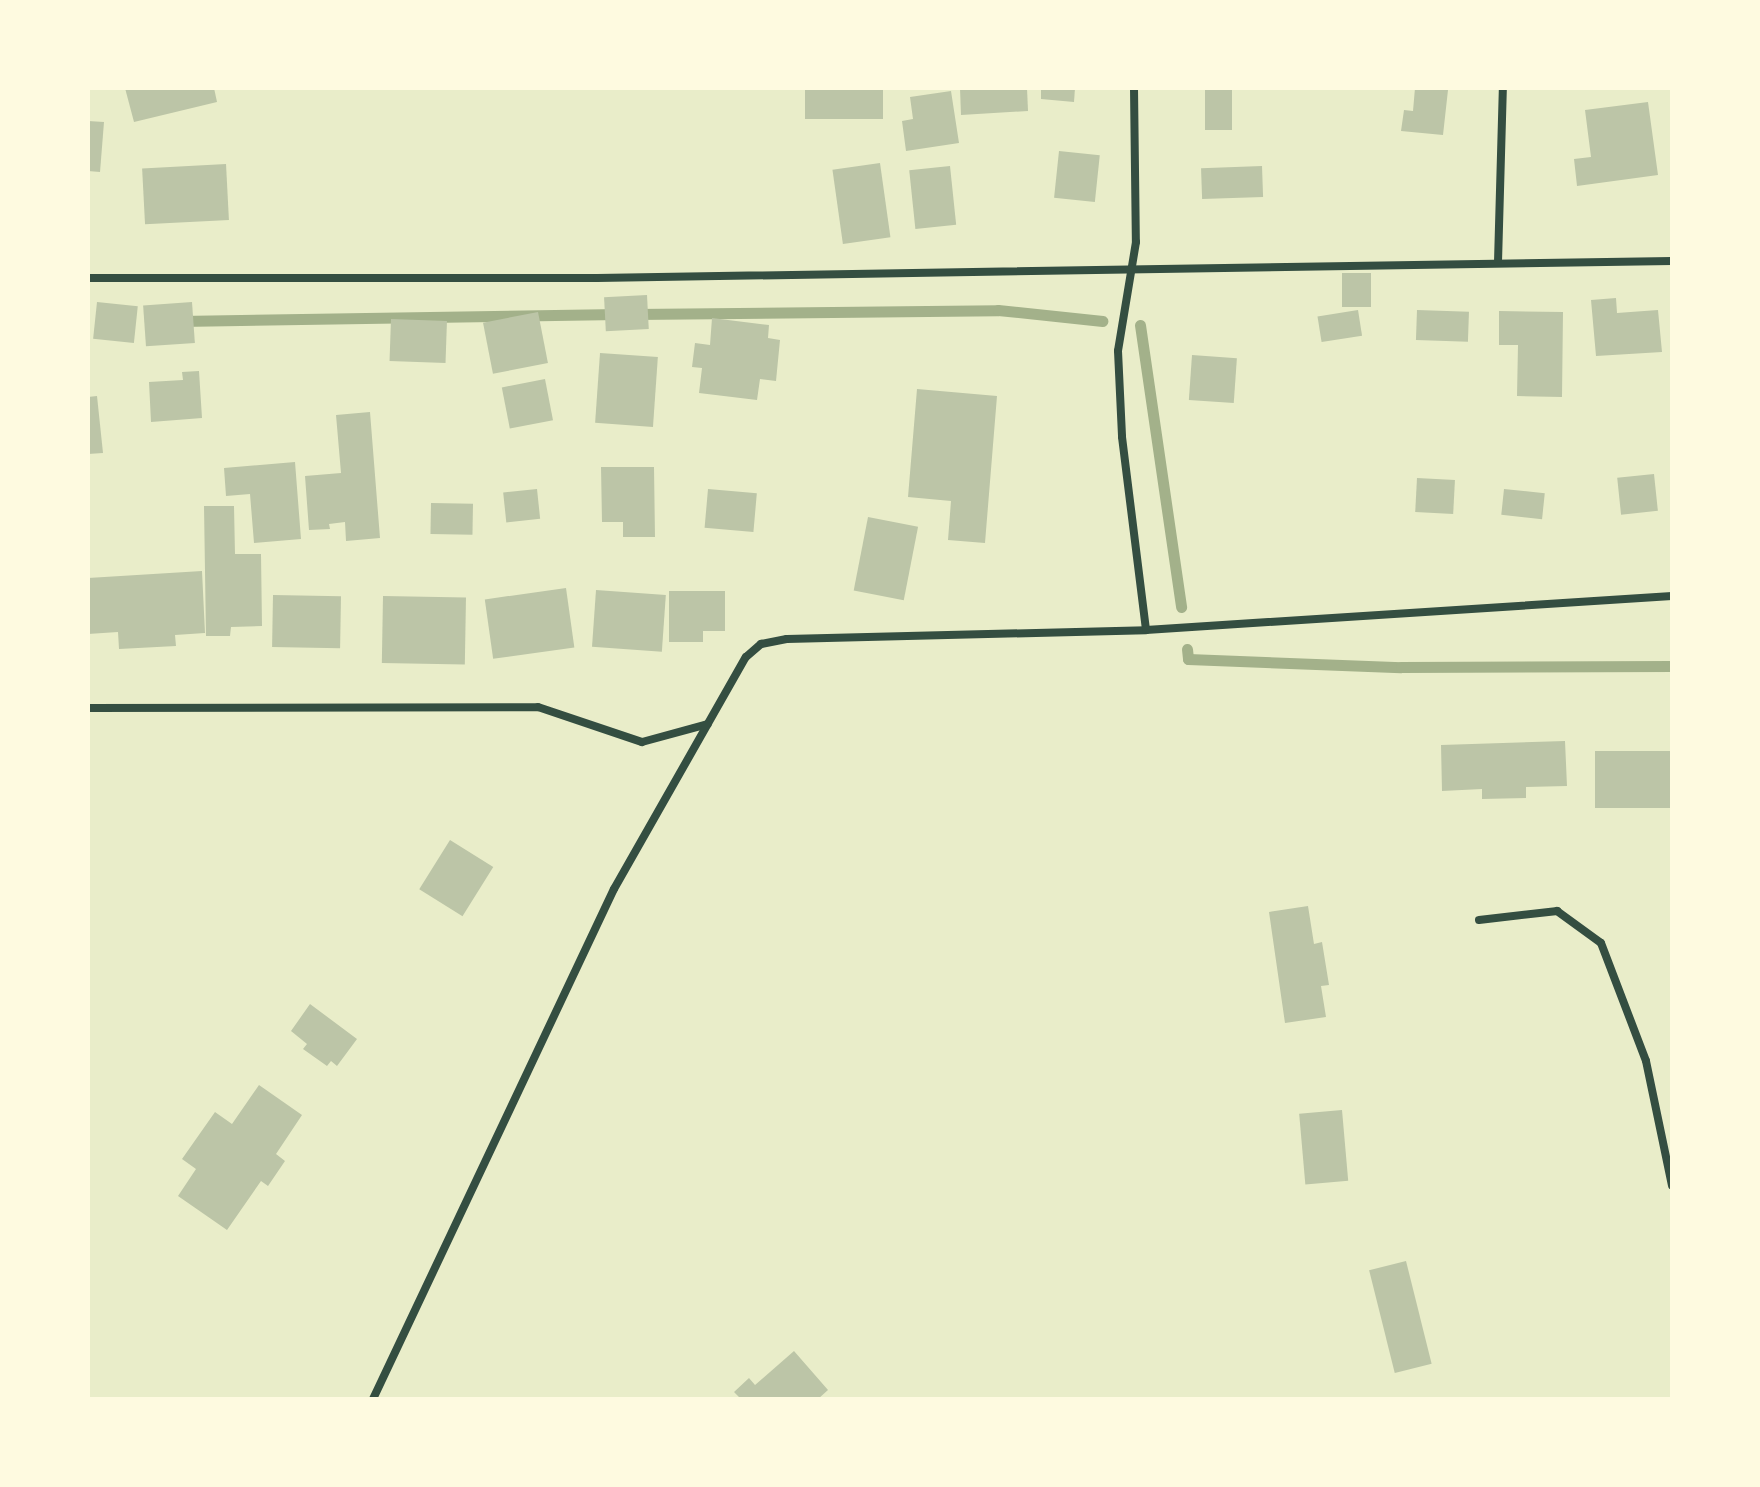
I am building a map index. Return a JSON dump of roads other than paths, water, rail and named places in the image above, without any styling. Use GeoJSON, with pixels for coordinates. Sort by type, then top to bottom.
{"type":"FeatureCollection","features":[{"type":"Feature","properties":{"kind":"street"},"geometry":{"type":"LineString","coordinates":[[1134,88],[1136,242],[1118,351],[1122,437],[1146,630]]}},
{"type":"Feature","properties":{"kind":"street"},"geometry":{"type":"LineString","coordinates":[[1498,262],[1503,88]]}},
{"type":"Feature","properties":{"kind":"street"},"geometry":{"type":"LineString","coordinates":[[88,278],[597,278],[1672,261]]}},
{"type":"Feature","properties":{"kind":"street"},"geometry":{"type":"LineString","coordinates":[[373,1399],[614,889],[746,657],[761,644],[787,639],[1146,630],[1672,596]]}},
{"type":"Feature","properties":{"kind":"street"},"geometry":{"type":"LineString","coordinates":[[88,708],[538,707],[642,742],[708,724]]}},
{"type":"Feature","properties":{"kind":"street"},"geometry":{"type":"LineString","coordinates":[[1479,920],[1557,911],[1601,943],[1646,1061],[1672,1185]]}},
{"type":"Feature","properties":{"kind":"waterway"},"geometry":{"type":"LineString","coordinates":[[635,314],[998,310],[1102,321]]}},
{"type":"Feature","properties":{"kind":"waterway"},"geometry":{"type":"LineString","coordinates":[[180,321],[618,314]]}},
{"type":"Feature","properties":{"kind":"waterway"},"geometry":{"type":"LineString","coordinates":[[1140,325],[1181,607]]}},
{"type":"Feature","properties":{"kind":"waterway"},"geometry":{"type":"LineString","coordinates":[[1187,649],[1188,659],[1401,667],[1672,666]]}}]}
